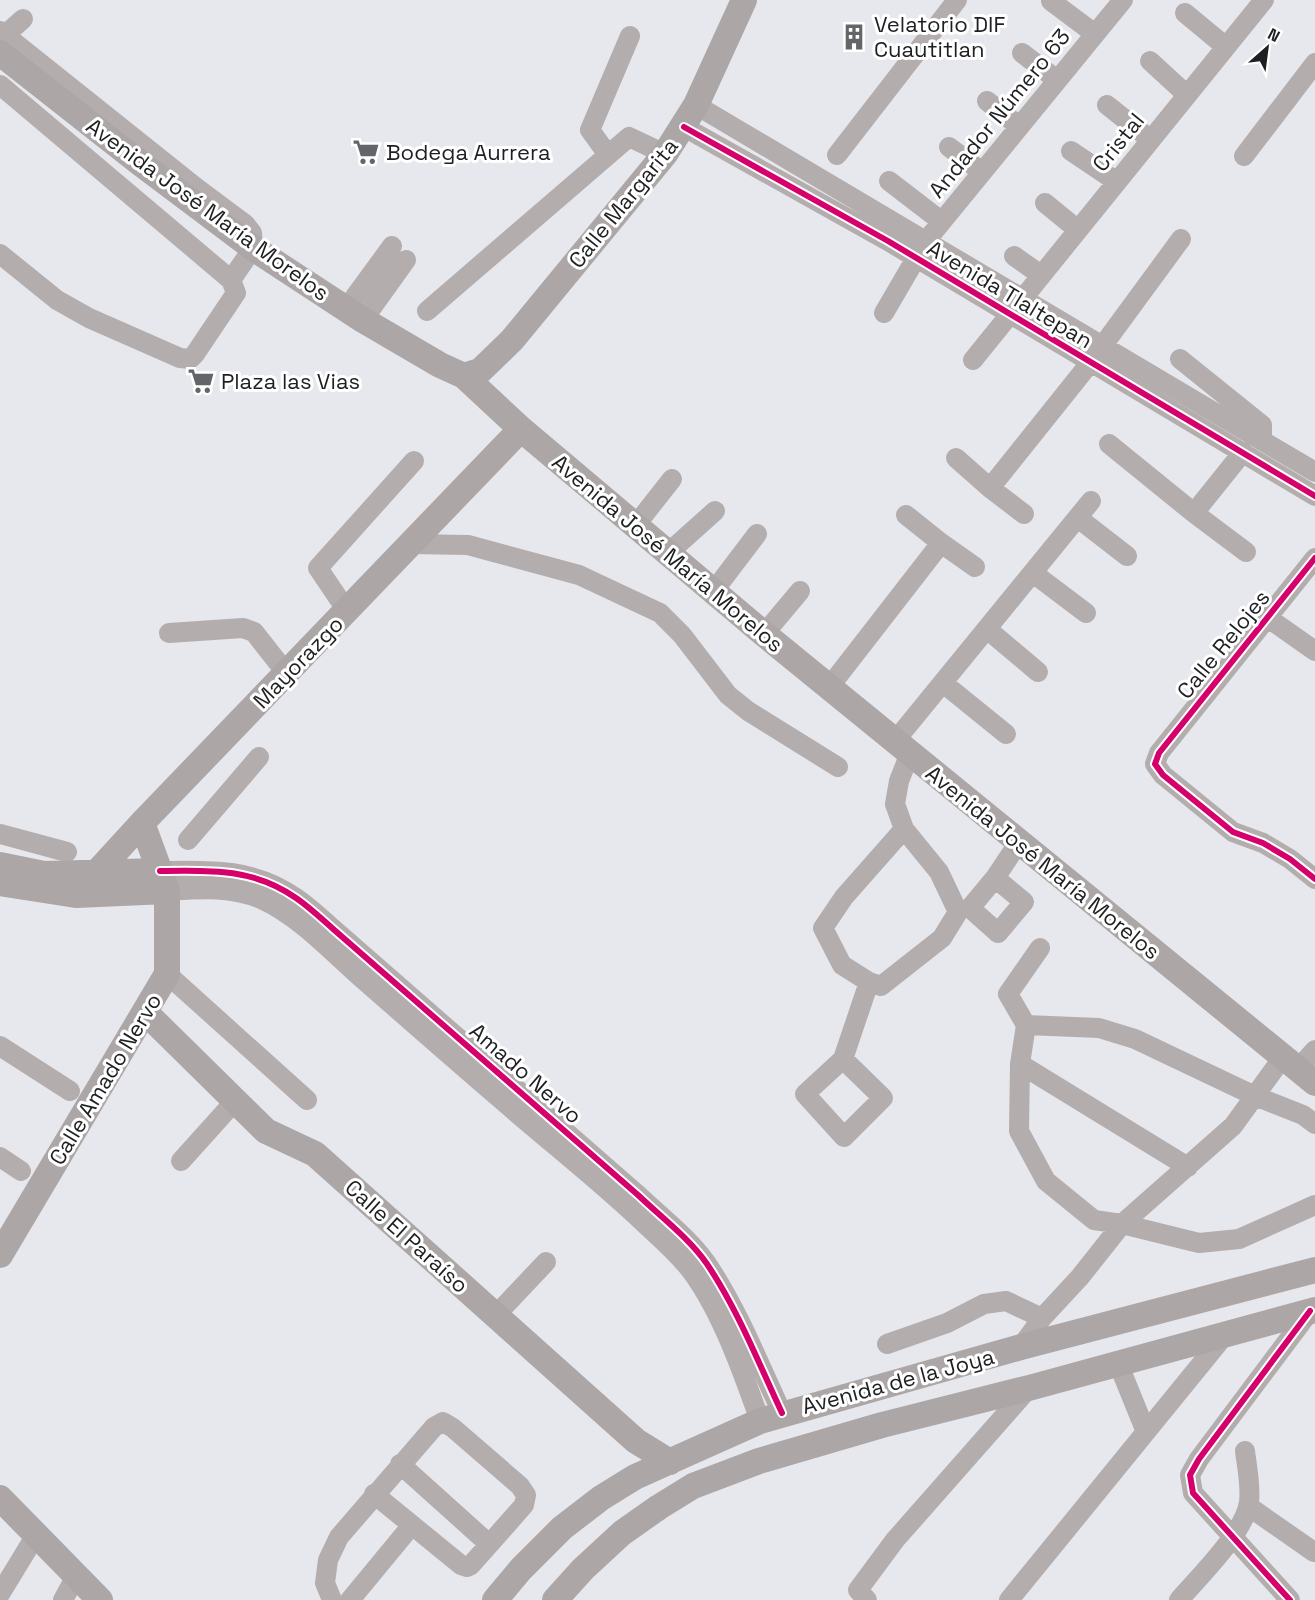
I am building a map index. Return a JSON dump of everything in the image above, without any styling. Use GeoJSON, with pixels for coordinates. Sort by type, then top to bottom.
{"type":"FeatureCollection","features":[{"type":"Feature","properties":{"kind":"main road","name":"Calle Margarita"},"geometry":{"type":"LineString","coordinates":[[464,376],[480,371],[512,340],[665,154],[690,116],[744,0]]}},
{"type":"Feature","properties":{"kind":"main road","name":"Avenida José María Morelos"},"geometry":{"type":"LineString","coordinates":[[2,40],[140,163],[253,248],[355,314],[440,365],[464,376],[521,429],[712,592],[1299,1070]]}},
{"type":"Feature","properties":{"kind":"main road","name":"Mayorazgo"},"geometry":{"type":"LineString","coordinates":[[76,895],[142,823],[521,429]]}},
{"type":"Feature","properties":{"kind":"main road","name":"Calle Amado Nervo"},"geometry":{"type":"LineString","coordinates":[[0,1255],[168,974],[164,881],[142,823]]}},
{"type":"Feature","properties":{"kind":"main road"},"geometry":{"type":"LineString","coordinates":[[0,865],[44,874],[95,874],[164,881]]}},
{"type":"Feature","properties":{"kind":"main road"},"geometry":{"type":"LineString","coordinates":[[0,883],[76,895],[164,881]]}},
{"type":"Feature","properties":{"kind":"main road","name":"Calle El Paraíso"},"geometry":{"type":"LineString","coordinates":[[145,1012],[266,1131],[315,1154],[636,1441],[670,1462]]}},
{"type":"Feature","properties":{"kind":"main road","name":"Avenida de la Joya"},"geometry":{"type":"LineString","coordinates":[[495,1600],[521,1569],[562,1528],[609,1493],[635,1477],[771,1417],[1022,1347],[1315,1270]]}},
{"type":"Feature","properties":{"kind":"main road","name":"Avenida de la Joya"},"geometry":{"type":"LineString","coordinates":[[555,1600],[583,1569],[622,1533],[693,1486],[759,1461],[882,1425],[1029,1388],[1313,1311]]}},
{"type":"Feature","properties":{"kind":"main road"},"geometry":{"type":"LineString","coordinates":[[0,1498],[100,1600]]}},
{"type":"Feature","properties":{"kind":"street"},"geometry":{"type":"LineString","coordinates":[[837,155],[957,0]]}},
{"type":"Feature","properties":{"kind":"street","name":"Andador Número 63"},"geometry":{"type":"LineString","coordinates":[[884,313],[915,258],[941,221],[1123,0]]}},
{"type":"Feature","properties":{"kind":"street","name":"Cristal"},"geometry":{"type":"LineString","coordinates":[[974,360],[1264,0]]}},
{"type":"Feature","properties":{"kind":"street"},"geometry":{"type":"LineString","coordinates":[[1051,1],[1095,34]]}},
{"type":"Feature","properties":{"kind":"street"},"geometry":{"type":"LineString","coordinates":[[1185,14],[1226,48]]}},
{"type":"Feature","properties":{"kind":"street"},"geometry":{"type":"LineString","coordinates":[[23,19],[2,40],[245,224],[252,233],[253,248],[231,280]]}},
{"type":"Feature","properties":{"kind":"street"},"geometry":{"type":"LineString","coordinates":[[608,155],[590,130],[630,36]]}},
{"type":"Feature","properties":{"kind":"street"},"geometry":{"type":"LineString","coordinates":[[1022,53],[1057,80]]}},
{"type":"Feature","properties":{"kind":"street"},"geometry":{"type":"LineString","coordinates":[[1149,61],[1187,95]]}},
{"type":"Feature","properties":{"kind":"street"},"geometry":{"type":"LineString","coordinates":[[1244,156],[1315,63]]}},
{"type":"Feature","properties":{"kind":"street"},"geometry":{"type":"LineString","coordinates":[[0,85],[231,280],[236,293],[195,354],[190,358],[180,358],[89,318],[57,300],[0,254]]}},
{"type":"Feature","properties":{"kind":"street"},"geometry":{"type":"LineString","coordinates":[[987,101],[1019,126]]}},
{"type":"Feature","properties":{"kind":"street"},"geometry":{"type":"LineString","coordinates":[[1107,105],[1151,140]]}},
{"type":"Feature","properties":{"kind":"street","name":"Avenida Tlaltepan"},"geometry":{"type":"LineString","coordinates":[[690,116],[813,175],[926,241],[1090,363],[1315,496]]}},
{"type":"Feature","properties":{"kind":"street","name":"Avenida Tlaltepan"},"geometry":{"type":"LineString","coordinates":[[690,116],[803,193],[915,258],[1103,347],[1315,472]]}},
{"type":"Feature","properties":{"kind":"street"},"geometry":{"type":"LineString","coordinates":[[427,311],[629,137],[665,154]]}},
{"type":"Feature","properties":{"kind":"street"},"geometry":{"type":"LineString","coordinates":[[949,147],[982,172]]}},
{"type":"Feature","properties":{"kind":"street"},"geometry":{"type":"LineString","coordinates":[[1071,151],[1117,182]]}},
{"type":"Feature","properties":{"kind":"street"},"geometry":{"type":"LineString","coordinates":[[803,193],[813,175]]}},
{"type":"Feature","properties":{"kind":"street"},"geometry":{"type":"LineString","coordinates":[[889,181],[941,221]]}},
{"type":"Feature","properties":{"kind":"street"},"geometry":{"type":"LineString","coordinates":[[1045,203],[1078,230]]}},
{"type":"Feature","properties":{"kind":"street"},"geometry":{"type":"LineString","coordinates":[[990,488],[1103,347],[1181,239]]}},
{"type":"Feature","properties":{"kind":"street"},"geometry":{"type":"LineString","coordinates":[[355,314],[392,246]]}},
{"type":"Feature","properties":{"kind":"street"},"geometry":{"type":"LineString","coordinates":[[1014,256],[1041,275]]}},
{"type":"Feature","properties":{"kind":"street"},"geometry":{"type":"LineString","coordinates":[[355,314],[406,260]]}},
{"type":"Feature","properties":{"kind":"street"},"geometry":{"type":"LineString","coordinates":[[1180,359],[1262,425],[1262,441]]}},
{"type":"Feature","properties":{"kind":"street"},"geometry":{"type":"LineString","coordinates":[[1109,444],[1246,552]]}},
{"type":"Feature","properties":{"kind":"street"},"geometry":{"type":"LineString","coordinates":[[1194,513],[1243,452]]}},
{"type":"Feature","properties":{"kind":"street"},"geometry":{"type":"LineString","coordinates":[[956,458],[1024,514]]}},
{"type":"Feature","properties":{"kind":"street"},"geometry":{"type":"LineString","coordinates":[[346,611],[318,568],[414,461]]}},
{"type":"Feature","properties":{"kind":"street"},"geometry":{"type":"LineString","coordinates":[[635,526],[672,479]]}},
{"type":"Feature","properties":{"kind":"street"},"geometry":{"type":"LineString","coordinates":[[904,829],[844,897],[823,928],[842,965],[869,982],[881,986],[942,938],[958,912],[939,873],[904,829],[895,804],[903,747],[943,683],[1091,501]]}},
{"type":"Feature","properties":{"kind":"street"},"geometry":{"type":"LineString","coordinates":[[667,554],[715,511]]}},
{"type":"Feature","properties":{"kind":"street"},"geometry":{"type":"LineString","coordinates":[[906,515],[975,567]]}},
{"type":"Feature","properties":{"kind":"street"},"geometry":{"type":"LineString","coordinates":[[1078,518],[1127,556]]}},
{"type":"Feature","properties":{"kind":"street"},"geometry":{"type":"LineString","coordinates":[[712,592],[757,534]]}},
{"type":"Feature","properties":{"kind":"street"},"geometry":{"type":"LineString","coordinates":[[830,686],[941,543]]}},
{"type":"Feature","properties":{"kind":"street"},"geometry":{"type":"LineString","coordinates":[[412,544],[468,545],[579,575],[660,613],[682,634],[728,696],[838,767]]}},
{"type":"Feature","properties":{"kind":"street","name":"Calle Relojes"},"geometry":{"type":"LineString","coordinates":[[1315,558],[1160,753],[1155,764],[1163,775],[1233,832],[1263,843],[1290,859],[1315,879]]}},
{"type":"Feature","properties":{"kind":"street"},"geometry":{"type":"LineString","coordinates":[[1033,573],[1086,613]]}},
{"type":"Feature","properties":{"kind":"street"},"geometry":{"type":"LineString","coordinates":[[764,634],[800,591]]}},
{"type":"Feature","properties":{"kind":"street"},"geometry":{"type":"LineString","coordinates":[[1268,618],[1315,651]]}},
{"type":"Feature","properties":{"kind":"street"},"geometry":{"type":"LineString","coordinates":[[169,633],[243,628],[254,632],[287,674]]}},
{"type":"Feature","properties":{"kind":"street"},"geometry":{"type":"LineString","coordinates":[[987,629],[1038,672]]}},
{"type":"Feature","properties":{"kind":"street"},"geometry":{"type":"LineString","coordinates":[[943,683],[1006,734]]}},
{"type":"Feature","properties":{"kind":"street"},"geometry":{"type":"LineString","coordinates":[[188,840],[259,757]]}},
{"type":"Feature","properties":{"kind":"street"},"geometry":{"type":"LineString","coordinates":[[0,834],[67,852]]}},
{"type":"Feature","properties":{"kind":"street"},"geometry":{"type":"LineString","coordinates":[[995,878],[1019,842]]}},
{"type":"Feature","properties":{"kind":"street","name":"Amado Nervo"},"geometry":{"type":"LineString","coordinates":[[164,881],[234,891],[260,899],[286,914],[627,1207],[675,1252],[693,1273],[713,1308],[744,1376],[771,1417]]}},
{"type":"Feature","properties":{"kind":"street"},"geometry":{"type":"LineString","coordinates":[[1040,948],[1008,994],[1026,1025],[1020,1064],[1019,1131],[1046,1181],[1094,1220],[1122,1224],[1199,1243],[1239,1239],[1315,1205]]}},
{"type":"Feature","properties":{"kind":"street"},"geometry":{"type":"LineString","coordinates":[[168,974],[307,1100]]}},
{"type":"Feature","properties":{"kind":"street"},"geometry":{"type":"LineString","coordinates":[[843,1059],[869,982]]}},
{"type":"Feature","properties":{"kind":"street"},"geometry":{"type":"LineString","coordinates":[[1026,1025],[1099,1028],[1135,1039],[1255,1096],[1304,1115],[1315,1124]]}},
{"type":"Feature","properties":{"kind":"street"},"geometry":{"type":"LineString","coordinates":[[0,1046],[70,1091]]}},
{"type":"Feature","properties":{"kind":"street"},"geometry":{"type":"LineString","coordinates":[[1022,1347],[1042,1318],[1080,1277],[1122,1224],[1233,1126],[1255,1096],[1299,1070],[1315,1050]]}},
{"type":"Feature","properties":{"kind":"street"},"geometry":{"type":"LineString","coordinates":[[1020,1064],[1188,1167]]}},
{"type":"Feature","properties":{"kind":"street"},"geometry":{"type":"LineString","coordinates":[[181,1161],[235,1101]]}},
{"type":"Feature","properties":{"kind":"street"},"geometry":{"type":"LineString","coordinates":[[0,1157],[21,1171]]}},
{"type":"Feature","properties":{"kind":"street"},"geometry":{"type":"LineString","coordinates":[[495,1315],[546,1262]]}},
{"type":"Feature","properties":{"kind":"street"},"geometry":{"type":"LineString","coordinates":[[887,1344],[947,1323],[984,1304],[1006,1301],[1042,1318]]}},
{"type":"Feature","properties":{"kind":"street"},"geometry":{"type":"LineString","coordinates":[[1290,1600],[1193,1493],[1190,1475],[1199,1459],[1313,1311]]}},
{"type":"Feature","properties":{"kind":"street"},"geometry":{"type":"LineString","coordinates":[[1009,1600],[1224,1336]]}},
{"type":"Feature","properties":{"kind":"street"},"geometry":{"type":"LineString","coordinates":[[1118,1363],[1146,1432]]}},
{"type":"Feature","properties":{"kind":"street"},"geometry":{"type":"LineString","coordinates":[[858,1597],[895,1540],[1029,1388]]}},
{"type":"Feature","properties":{"kind":"street"},"geometry":{"type":"LineString","coordinates":[[332,1600],[325,1583],[328,1560],[339,1537],[374,1494],[400,1464],[434,1427],[443,1422],[520,1486],[526,1495],[524,1504],[467,1567],[461,1565],[374,1494]]}},
{"type":"Feature","properties":{"kind":"street"},"geometry":{"type":"LineString","coordinates":[[1179,1600],[1233,1537],[1248,1506],[1245,1451]]}},
{"type":"Feature","properties":{"kind":"street"},"geometry":{"type":"LineString","coordinates":[[400,1464],[489,1544]]}},
{"type":"Feature","properties":{"kind":"street"},"geometry":{"type":"LineString","coordinates":[[1248,1506],[1314,1552]]}},
{"type":"Feature","properties":{"kind":"street"},"geometry":{"type":"LineString","coordinates":[[350,1600],[412,1525]]}},
{"type":"Feature","properties":{"kind":"street"},"geometry":{"type":"LineString","coordinates":[[0,1594],[36,1535]]}},
{"type":"Feature","properties":{"kind":"street"},"geometry":{"type":"LineString","coordinates":[[63,1600],[76,1576]]}},
{"type":"Feature","properties":{"kind":"cycle path"},"geometry":{"type":"LineString","coordinates":[[684,127],[888,241],[1315,496]]}},
{"type":"Feature","properties":{"kind":"cycle path"},"geometry":{"type":"LineString","coordinates":[[1315,558],[1159,753],[1155,764],[1163,775],[1233,832],[1263,843],[1290,859],[1315,879]]}},
{"type":"Feature","properties":{"kind":"cycle path"},"geometry":{"type":"LineString","coordinates":[[160,871],[214,871],[247,876],[280,888],[319,916],[692,1245],[707,1264],[729,1300],[782,1413]]}},
{"type":"Feature","properties":{"kind":"cycle path"},"geometry":{"type":"LineString","coordinates":[[1290,1600],[1193,1493],[1190,1475],[1199,1459],[1310,1311]]}},
{"type":"Feature","properties":{"kind":"place","name":"Velatorio DIF Cuautitlan"},"geometry":{"type":"Point","coordinates":[854,37]}},
{"type":"Feature","properties":{"kind":"place","name":"Bodega Aurrera"},"geometry":{"type":"Point","coordinates":[366,152]}},
{"type":"Feature","properties":{"kind":"place","name":"Plaza las Vias"},"geometry":{"type":"Point","coordinates":[201,381]}}]}
